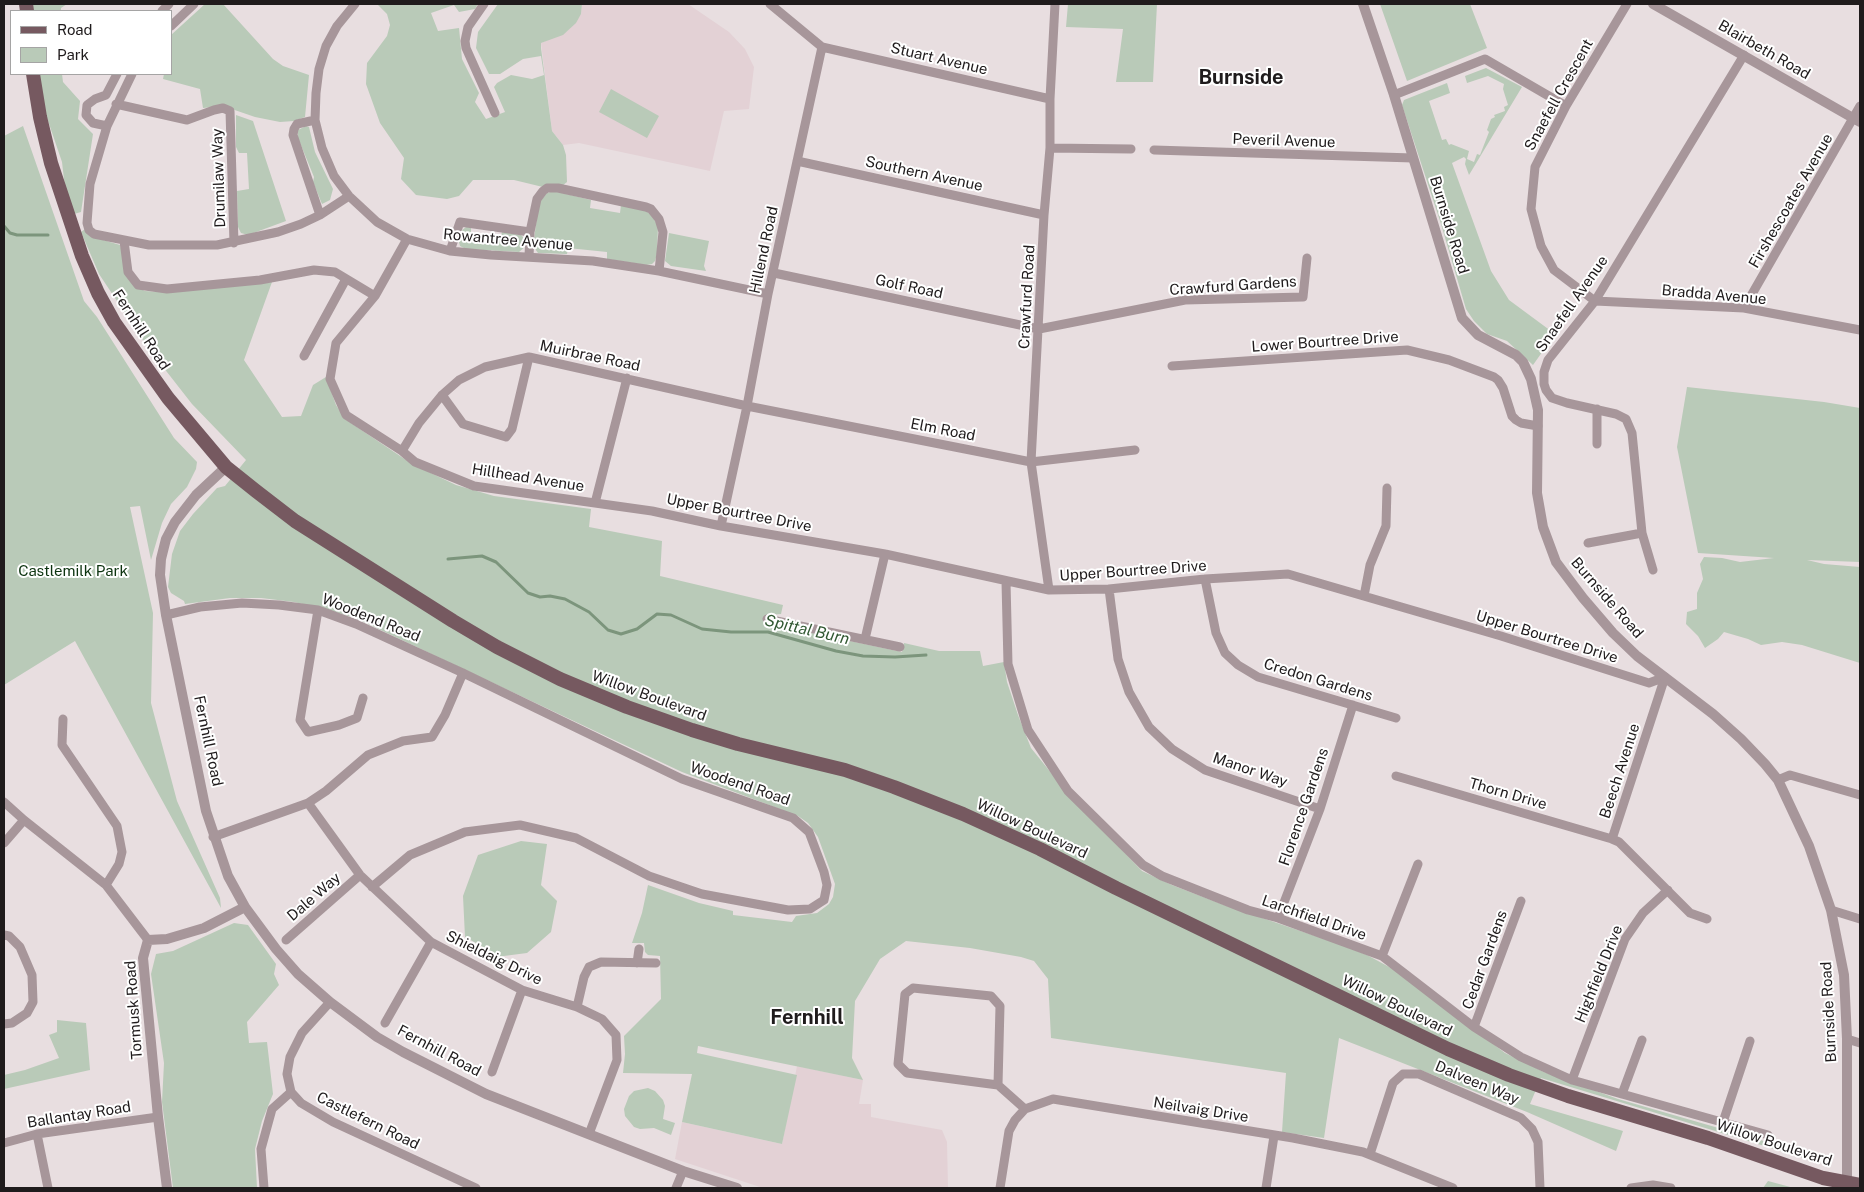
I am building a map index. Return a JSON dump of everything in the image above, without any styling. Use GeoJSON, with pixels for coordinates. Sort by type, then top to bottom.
{"type":"FeatureCollection","features":[{"type":"Feature","properties":{"kind":"main road","name":"Fernhill Road"},"geometry":{"type":"LineString","coordinates":[[33,75],[40,117],[51,163],[82,256],[98,293],[114,322],[144,366],[168,398],[226,467]]}},
{"type":"Feature","properties":{"kind":"main road","name":"Willow Boulevard"},"geometry":{"type":"LineString","coordinates":[[226,467],[304,526],[453,621],[497,647],[560,679],[627,707],[692,730],[738,744],[845,770],[963,814],[1040,848],[1116,888],[1448,1049],[1509,1075],[1568,1096],[1708,1138],[1823,1178],[1852,1185]]}},
{"type":"Feature","properties":{"kind":"street"},"geometry":{"type":"LineString","coordinates":[[172,25],[194,4]]}},
{"type":"Feature","properties":{"kind":"street","name":"Rowantree Avenue"},"geometry":{"type":"LineString","coordinates":[[355,4],[337,26],[326,46],[319,68],[315,120],[334,176],[349,196],[378,222],[408,239],[450,251],[593,261],[659,271],[768,294]]}},
{"type":"Feature","properties":{"kind":"street"},"geometry":{"type":"LineString","coordinates":[[484,4],[468,27],[465,41],[466,48],[495,113]]}},
{"type":"Feature","properties":{"kind":"street"},"geometry":{"type":"LineString","coordinates":[[770,4],[822,47]]}},
{"type":"Feature","properties":{"kind":"street","name":"Crawfurd Road"},"geometry":{"type":"LineString","coordinates":[[1049,590],[1032,462],[1044,215],[1050,148],[1050,98],[1055,4]]}},
{"type":"Feature","properties":{"kind":"street","name":"Burnside Road"},"geometry":{"type":"LineString","coordinates":[[1362,4],[1394,95],[1462,318],[1478,335],[1516,355],[1523,362],[1531,380],[1536,398],[1538,426],[1537,493],[1543,527],[1556,562],[1613,633],[1637,656],[1713,714],[1741,739],[1778,780],[1809,846],[1831,910],[1844,974],[1852,1185]]}},
{"type":"Feature","properties":{"kind":"street","name":"Snaefell Crescent"},"geometry":{"type":"LineString","coordinates":[[1595,301],[1554,270],[1541,246],[1531,209],[1535,166],[1566,106],[1627,4]]}},
{"type":"Feature","properties":{"kind":"street","name":"Blairbeth Road"},"geometry":{"type":"LineString","coordinates":[[1653,4],[1857,120]]}},
{"type":"Feature","properties":{"kind":"street","name":"Stuart Avenue"},"geometry":{"type":"LineString","coordinates":[[822,47],[1050,98]]}},
{"type":"Feature","properties":{"kind":"street","name":"Hillend Road"},"geometry":{"type":"LineString","coordinates":[[721,526],[747,406],[768,294],[822,47]]}},
{"type":"Feature","properties":{"kind":"street","name":"Snaefell Avenue"},"geometry":{"type":"LineString","coordinates":[[1653,570],[1642,533],[1632,433],[1626,419],[1597,409],[1557,400],[1549,395],[1544,384],[1544,372],[1548,360],[1595,301],[1744,55]]}},
{"type":"Feature","properties":{"kind":"street"},"geometry":{"type":"LineString","coordinates":[[1394,95],[1485,60],[1566,106]]}},
{"type":"Feature","properties":{"kind":"street"},"geometry":{"type":"LineString","coordinates":[[106,126],[93,123],[86,115],[87,105],[95,98],[106,95],[116,75]]}},
{"type":"Feature","properties":{"kind":"street"},"geometry":{"type":"LineString","coordinates":[[131,75],[106,126],[90,184],[87,223],[89,230],[94,234],[149,245],[217,245],[234,243],[278,232],[320,215],[349,196]]}},
{"type":"Feature","properties":{"kind":"street","name":"Drumilaw Way"},"geometry":{"type":"LineString","coordinates":[[116,104],[187,120],[223,108],[230,111],[234,243]]}},
{"type":"Feature","properties":{"kind":"street","name":"Firshescoates Avenue"},"geometry":{"type":"LineString","coordinates":[[1744,308],[1857,120],[1860,106]]}},
{"type":"Feature","properties":{"kind":"street"},"geometry":{"type":"LineString","coordinates":[[315,120],[297,124],[293,135],[320,215]]}},
{"type":"Feature","properties":{"kind":"street"},"geometry":{"type":"LineString","coordinates":[[1050,148],[1131,149]]}},
{"type":"Feature","properties":{"kind":"street","name":"Peveril Avenue"},"geometry":{"type":"LineString","coordinates":[[1154,150],[1413,158]]}},
{"type":"Feature","properties":{"kind":"street","name":"Southern Avenue"},"geometry":{"type":"LineString","coordinates":[[797,161],[1044,215]]}},
{"type":"Feature","properties":{"kind":"street"},"geometry":{"type":"LineString","coordinates":[[529,257],[530,232],[539,194],[547,188],[558,188],[646,206],[657,216],[662,227],[659,271]]}},
{"type":"Feature","properties":{"kind":"street"},"geometry":{"type":"LineString","coordinates":[[450,251],[460,222],[530,232]]}},
{"type":"Feature","properties":{"kind":"street","name":"Hillhead Avenue"},"geometry":{"type":"LineString","coordinates":[[408,239],[375,296],[336,343],[330,379],[346,415],[402,451],[415,462],[474,486],[596,503]]}},
{"type":"Feature","properties":{"kind":"street"},"geometry":{"type":"LineString","coordinates":[[124,241],[128,272],[138,285],[167,289],[260,280],[314,270],[335,272],[375,296]]}},
{"type":"Feature","properties":{"kind":"street","name":"Crawfurd Gardens"},"geometry":{"type":"LineString","coordinates":[[1039,329],[1185,300],[1304,297],[1307,258]]}},
{"type":"Feature","properties":{"kind":"street","name":"Golf Road"},"geometry":{"type":"LineString","coordinates":[[774,273],[1039,329]]}},
{"type":"Feature","properties":{"kind":"street"},"geometry":{"type":"LineString","coordinates":[[304,356],[346,279]]}},
{"type":"Feature","properties":{"kind":"street","name":"Bradda Avenue"},"geometry":{"type":"LineString","coordinates":[[1595,301],[1744,308],[1860,330]]}},
{"type":"Feature","properties":{"kind":"street","name":"Lower Bourtree Drive"},"geometry":{"type":"LineString","coordinates":[[1172,366],[1407,350],[1449,360],[1494,377],[1503,388],[1512,416],[1521,424],[1538,426]]}},
{"type":"Feature","properties":{"kind":"street"},"geometry":{"type":"LineString","coordinates":[[442,395],[463,424],[506,437],[512,429],[529,357]]}},
{"type":"Feature","properties":{"kind":"street","name":"Muirbrae Road"},"geometry":{"type":"LineString","coordinates":[[402,451],[419,423],[442,395],[459,380],[485,367],[529,357],[747,406]]}},
{"type":"Feature","properties":{"kind":"street"},"geometry":{"type":"LineString","coordinates":[[596,503],[627,378]]}},
{"type":"Feature","properties":{"kind":"street","name":"Elm Road"},"geometry":{"type":"LineString","coordinates":[[747,406],[1032,462],[1135,450]]}},
{"type":"Feature","properties":{"kind":"street"},"geometry":{"type":"LineString","coordinates":[[1597,409],[1597,444]]}},
{"type":"Feature","properties":{"kind":"street","name":"Fernhill Road"},"geometry":{"type":"LineString","coordinates":[[226,467],[196,495],[175,522],[166,539],[161,559],[160,575],[166,614],[206,811],[228,876],[245,907],[276,949],[298,974],[330,1002],[377,1037],[486,1094],[683,1171],[737,1188]]}},
{"type":"Feature","properties":{"kind":"street"},"geometry":{"type":"LineString","coordinates":[[1364,596],[1370,565],[1386,526],[1387,488]]}},
{"type":"Feature","properties":{"kind":"street","name":"Upper Bourtree Drive"},"geometry":{"type":"LineString","coordinates":[[596,503],[652,511],[721,526],[885,554],[1049,590],[1109,589],[1205,579],[1288,574],[1501,636],[1649,683],[1665,677]]}},
{"type":"Feature","properties":{"kind":"street"},"geometry":{"type":"LineString","coordinates":[[1588,543],[1642,533]]}},
{"type":"Feature","properties":{"kind":"street"},"geometry":{"type":"LineString","coordinates":[[865,639],[885,554]]}},
{"type":"Feature","properties":{"kind":"street","name":"Credon Gardens"},"geometry":{"type":"LineString","coordinates":[[1205,579],[1216,633],[1225,653],[1232,659],[1258,677],[1396,718]]}},
{"type":"Feature","properties":{"kind":"street","name":"Larchfield Drive"},"geometry":{"type":"LineString","coordinates":[[1006,582],[1008,664],[1028,730],[1068,791],[1143,865],[1162,876],[1248,910],[1278,918],[1382,956],[1474,1028],[1521,1058],[1572,1080],[1768,1135]]}},
{"type":"Feature","properties":{"kind":"street","name":"Manor Way"},"geometry":{"type":"LineString","coordinates":[[1109,589],[1118,659],[1129,692],[1149,727],[1172,749],[1205,770],[1320,809]]}},
{"type":"Feature","properties":{"kind":"street","name":"Woodend Road"},"geometry":{"type":"LineString","coordinates":[[166,614],[200,607],[242,603],[318,610],[356,624],[463,673],[682,779],[793,818],[809,832],[827,885],[824,900],[810,909],[788,910],[702,894],[650,876],[576,838],[520,825],[465,832],[410,855],[372,887]]}},
{"type":"Feature","properties":{"kind":"street"},"geometry":{"type":"LineString","coordinates":[[318,610],[300,720],[308,732],[339,725],[357,718],[363,698]]}},
{"type":"Feature","properties":{"kind":"street"},"geometry":{"type":"LineString","coordinates":[[767,619],[900,647]]}},
{"type":"Feature","properties":{"kind":"street"},"geometry":{"type":"LineString","coordinates":[[214,837],[308,803],[326,791],[368,755],[403,741],[432,736],[445,715],[463,673]]}},
{"type":"Feature","properties":{"kind":"street","name":"Beech Avenue"},"geometry":{"type":"LineString","coordinates":[[1665,677],[1612,839],[1619,842],[1690,913],[1707,919]]}},
{"type":"Feature","properties":{"kind":"street","name":"Florence Gardens"},"geometry":{"type":"LineString","coordinates":[[1278,918],[1320,809],[1353,705]]}},
{"type":"Feature","properties":{"kind":"street"},"geometry":{"type":"LineString","coordinates":[[63,719],[62,745],[117,826],[122,852],[119,864],[106,885]]}},
{"type":"Feature","properties":{"kind":"street"},"geometry":{"type":"LineString","coordinates":[[1778,780],[1790,775],[1860,795]]}},
{"type":"Feature","properties":{"kind":"street","name":"Thorn Drive"},"geometry":{"type":"LineString","coordinates":[[1396,776],[1612,839]]}},
{"type":"Feature","properties":{"kind":"street","name":"Tormusk Road"},"geometry":{"type":"LineString","coordinates":[[4,802],[106,885],[148,940],[143,958],[158,1117],[167,1188]]}},
{"type":"Feature","properties":{"kind":"street","name":"Shieldaig Drive"},"geometry":{"type":"LineString","coordinates":[[308,803],[360,875],[431,942],[522,990],[577,1007],[602,1019],[616,1035],[617,1060],[589,1134]]}},
{"type":"Feature","properties":{"kind":"street"},"geometry":{"type":"LineString","coordinates":[[4,843],[24,820]]}},
{"type":"Feature","properties":{"kind":"street"},"geometry":{"type":"LineString","coordinates":[[1382,956],[1418,864]]}},
{"type":"Feature","properties":{"kind":"street","name":"Dale Way"},"geometry":{"type":"LineString","coordinates":[[286,940],[360,875]]}},
{"type":"Feature","properties":{"kind":"street","name":"Highfield Drive"},"geometry":{"type":"LineString","coordinates":[[1572,1080],[1625,939],[1643,913],[1668,890]]}},
{"type":"Feature","properties":{"kind":"street","name":"Cedar Gardens"},"geometry":{"type":"LineString","coordinates":[[1474,1028],[1521,902]]}},
{"type":"Feature","properties":{"kind":"street"},"geometry":{"type":"LineString","coordinates":[[148,940],[168,939],[204,928],[245,907]]}},
{"type":"Feature","properties":{"kind":"street"},"geometry":{"type":"LineString","coordinates":[[1831,910],[1860,919]]}},
{"type":"Feature","properties":{"kind":"street"},"geometry":{"type":"LineString","coordinates":[[4,935],[9,936],[20,947],[32,975],[33,1002],[27,1013],[12,1023],[4,1024]]}},
{"type":"Feature","properties":{"kind":"street"},"geometry":{"type":"LineString","coordinates":[[385,1023],[431,942]]}},
{"type":"Feature","properties":{"kind":"street"},"geometry":{"type":"LineString","coordinates":[[638,963],[639,949]]}},
{"type":"Feature","properties":{"kind":"street"},"geometry":{"type":"LineString","coordinates":[[577,1007],[584,977],[589,967],[601,962],[656,963]]}},
{"type":"Feature","properties":{"kind":"street"},"geometry":{"type":"LineString","coordinates":[[998,1085],[1000,1006],[991,996],[913,988],[905,994],[898,1064],[907,1073],[998,1085],[1025,1109],[1015,1120],[1009,1131],[1000,1188]]}},
{"type":"Feature","properties":{"kind":"street"},"geometry":{"type":"LineString","coordinates":[[492,1072],[522,990]]}},
{"type":"Feature","properties":{"kind":"street"},"geometry":{"type":"LineString","coordinates":[[264,1188],[261,1149],[272,1109],[291,1092],[288,1074],[290,1057],[302,1033],[330,1002]]}},
{"type":"Feature","properties":{"kind":"street"},"geometry":{"type":"LineString","coordinates":[[1847,1039],[1860,1043]]}},
{"type":"Feature","properties":{"kind":"street"},"geometry":{"type":"LineString","coordinates":[[1622,1094],[1642,1040]]}},
{"type":"Feature","properties":{"kind":"street"},"geometry":{"type":"LineString","coordinates":[[1723,1122],[1750,1041]]}},
{"type":"Feature","properties":{"kind":"street","name":"Dalveen Way"},"geometry":{"type":"LineString","coordinates":[[1370,1154],[1393,1083],[1403,1074],[1419,1074],[1521,1118],[1532,1129],[1538,1142],[1540,1188]]}},
{"type":"Feature","properties":{"kind":"street","name":"Castlefern Road"},"geometry":{"type":"LineString","coordinates":[[291,1092],[301,1103],[333,1122],[473,1187]]}},
{"type":"Feature","properties":{"kind":"street","name":"Neilvaig Drive"},"geometry":{"type":"LineString","coordinates":[[1025,1109],[1053,1099],[1293,1138],[1370,1154],[1453,1188]]}},
{"type":"Feature","properties":{"kind":"street","name":"Ballantay Road"},"geometry":{"type":"LineString","coordinates":[[4,1143],[37,1134],[158,1117]]}},
{"type":"Feature","properties":{"kind":"street"},"geometry":{"type":"LineString","coordinates":[[37,1134],[48,1188]]}},
{"type":"Feature","properties":{"kind":"street"},"geometry":{"type":"LineString","coordinates":[[1266,1188],[1274,1136]]}},
{"type":"Feature","properties":{"kind":"street"},"geometry":{"type":"LineString","coordinates":[[676,1188],[683,1171]]}},
{"type":"Feature","properties":{"kind":"street"},"geometry":{"type":"LineString","coordinates":[[1631,1188],[1653,1185],[1671,1188]]}},
{"type":"Feature","properties":{"kind":"shaded area"},"geometry":{"type":"Polygon","coordinates":[[[582,4],[688,4],[729,32],[745,49],[754,67],[749,109],[724,111],[710,171],[579,143],[563,145],[552,131],[541,43],[567,31],[581,14],[582,4]]]}},
{"type":"Feature","properties":{"kind":"shaded area"},"geometry":{"type":"Polygon","coordinates":[[[797,1066],[863,1080],[859,1104],[871,1104],[871,1117],[942,1130],[947,1142],[948,1188],[763,1188],[675,1159],[682,1122],[782,1144],[797,1066]]]}},
{"type":"Feature","properties":{"kind":"green space"},"geometry":{"type":"Polygon","coordinates":[[[33,4],[67,4],[61,10],[33,10],[33,4]]]}},
{"type":"Feature","properties":{"kind":"green space"},"geometry":{"type":"Polygon","coordinates":[[[205,4],[223,4],[273,59],[283,66],[309,75],[305,117],[294,121],[280,122],[255,117],[223,106],[203,108],[200,89],[163,79],[164,75],[172,75],[172,34],[205,4]]]}},
{"type":"Feature","properties":{"kind":"green space"},"geometry":{"type":"Polygon","coordinates":[[[377,4],[478,4],[475,9],[459,12],[454,5],[431,13],[438,31],[459,28],[462,59],[479,93],[475,102],[486,119],[505,112],[494,87],[497,83],[511,75],[532,79],[544,75],[541,56],[523,59],[500,74],[489,74],[476,48],[478,32],[498,4],[582,4],[581,14],[576,23],[563,35],[541,43],[552,131],[563,145],[566,155],[567,182],[562,186],[547,188],[514,180],[473,180],[459,196],[447,199],[416,195],[401,179],[404,158],[380,123],[366,84],[367,63],[387,36],[390,25],[387,14],[377,4]]]}},
{"type":"Feature","properties":{"kind":"green space"},"geometry":{"type":"Polygon","coordinates":[[[1068,4],[1157,4],[1153,82],[1116,82],[1123,29],[1066,27],[1068,4]]]}},
{"type":"Feature","properties":{"kind":"green space"},"geometry":{"type":"Polygon","coordinates":[[[1380,4],[1470,4],[1487,48],[1407,81],[1380,4]]]}},
{"type":"Feature","properties":{"kind":"green space"},"geometry":{"type":"Polygon","coordinates":[[[1486,68],[1522,87],[1469,175],[1464,157],[1452,163],[1491,271],[1509,300],[1555,334],[1533,365],[1507,341],[1487,334],[1474,321],[1466,309],[1441,224],[1402,105],[1404,100],[1447,83],[1450,93],[1429,101],[1442,140],[1446,139],[1449,145],[1451,144],[1469,151],[1467,159],[1474,162],[1477,154],[1480,155],[1489,132],[1487,130],[1491,119],[1495,117],[1494,115],[1505,111],[1504,107],[1508,105],[1503,89],[1504,84],[1488,76],[1467,83],[1465,76],[1486,68]]]}},
{"type":"Feature","properties":{"kind":"green space"},"geometry":{"type":"Polygon","coordinates":[[[39,75],[62,75],[63,82],[80,101],[78,119],[93,134],[81,212],[74,214],[65,188],[62,162],[45,112],[39,75]]]}},
{"type":"Feature","properties":{"kind":"green space"},"geometry":{"type":"Polygon","coordinates":[[[611,89],[659,116],[647,138],[599,112],[611,89]]]}},
{"type":"Feature","properties":{"kind":"green space"},"geometry":{"type":"Polygon","coordinates":[[[236,115],[253,121],[286,221],[248,235],[241,233],[238,227],[237,191],[249,189],[247,153],[239,153],[236,147],[236,115]]]}},
{"type":"Feature","properties":{"kind":"green space","name":"Castlemilk Park"},"geometry":{"type":"Polygon","coordinates":[[[23,126],[84,301],[97,317],[174,438],[197,462],[196,469],[187,487],[171,504],[162,523],[151,560],[140,506],[130,507],[153,613],[151,703],[177,801],[220,898],[221,908],[75,641],[4,685],[4,136],[23,126]]]}},
{"type":"Feature","properties":{"kind":"green space"},"geometry":{"type":"Polygon","coordinates":[[[306,126],[309,127],[315,152],[333,189],[330,200],[322,204],[313,182],[314,177],[298,138],[298,130],[306,126]]]}},
{"type":"Feature","properties":{"kind":"green space"},"geometry":{"type":"Polygon","coordinates":[[[554,191],[591,200],[590,208],[620,213],[621,205],[642,209],[651,214],[658,226],[655,261],[652,264],[646,265],[607,259],[607,252],[568,248],[567,254],[538,253],[533,246],[539,203],[547,193],[554,191]]]}},
{"type":"Feature","properties":{"kind":"green space"},"geometry":{"type":"Polygon","coordinates":[[[466,227],[471,227],[471,235],[500,239],[502,232],[521,235],[526,240],[526,246],[519,252],[466,249],[460,246],[458,239],[461,231],[466,227]]]}},
{"type":"Feature","properties":{"kind":"green space"},"geometry":{"type":"Polygon","coordinates":[[[85,229],[90,236],[120,245],[133,285],[145,291],[159,292],[272,282],[244,360],[282,417],[301,416],[313,385],[326,377],[336,405],[345,419],[412,464],[456,485],[494,496],[591,509],[589,527],[662,541],[660,576],[783,605],[781,614],[768,615],[765,623],[902,652],[904,643],[939,651],[980,651],[983,666],[1004,662],[1007,682],[1031,748],[1069,795],[1142,871],[1224,905],[1367,955],[1402,974],[1505,1053],[1544,1072],[1618,1099],[1819,1157],[1817,1162],[1541,1078],[1530,1104],[1623,1131],[1616,1151],[1527,1112],[1339,1038],[1324,1138],[1282,1132],[1286,1073],[1051,1038],[1048,979],[1034,961],[970,948],[906,941],[880,959],[855,1001],[852,1058],[863,1080],[698,1046],[697,1053],[797,1075],[782,1144],[682,1122],[692,1074],[623,1073],[624,1036],[661,999],[660,956],[648,955],[645,952],[644,943],[632,943],[642,913],[648,885],[699,903],[733,911],[733,915],[792,922],[796,916],[817,913],[829,904],[833,897],[835,884],[818,837],[808,823],[798,816],[682,772],[355,618],[294,602],[261,598],[230,598],[185,604],[184,601],[171,593],[168,587],[172,554],[180,531],[217,488],[225,486],[246,460],[192,404],[149,349],[99,274],[81,232],[85,229]]]}},
{"type":"Feature","properties":{"kind":"green space"},"geometry":{"type":"Polygon","coordinates":[[[669,233],[709,241],[704,266],[706,271],[671,266],[665,261],[669,233]]]}},
{"type":"Feature","properties":{"kind":"green space"},"geometry":{"type":"Polygon","coordinates":[[[1687,387],[1824,402],[1860,408],[1860,562],[1807,560],[1824,564],[1860,567],[1860,663],[1802,645],[1782,642],[1761,645],[1724,632],[1705,648],[1698,636],[1686,624],[1687,612],[1697,609],[1697,593],[1703,579],[1700,564],[1704,557],[1740,562],[1774,558],[1698,553],[1677,447],[1687,387]]]}},
{"type":"Feature","properties":{"kind":"green space"},"geometry":{"type":"Polygon","coordinates":[[[521,841],[547,844],[541,885],[557,901],[551,932],[527,953],[496,957],[494,953],[465,937],[463,896],[478,855],[521,841]]]}},
{"type":"Feature","properties":{"kind":"green space"},"geometry":{"type":"Polygon","coordinates":[[[234,923],[248,925],[276,964],[274,974],[279,985],[247,1022],[249,1043],[267,1042],[273,1094],[262,1121],[255,1149],[257,1188],[173,1188],[162,1102],[164,1063],[151,974],[156,954],[173,951],[234,923]]]}},
{"type":"Feature","properties":{"kind":"green space"},"geometry":{"type":"Polygon","coordinates":[[[57,1020],[86,1023],[90,1070],[4,1089],[4,1075],[59,1058],[49,1035],[57,1032],[57,1020]]]}},
{"type":"Feature","properties":{"kind":"green space"},"geometry":{"type":"Polygon","coordinates":[[[648,1088],[655,1091],[663,1100],[665,1106],[663,1119],[675,1123],[671,1135],[654,1128],[640,1129],[634,1127],[625,1116],[624,1109],[629,1096],[634,1091],[648,1088]]]}},
{"type":"Feature","properties":{"kind":"green space"},"geometry":{"type":"Polygon","coordinates":[[[1768,1181],[1794,1188],[1763,1188],[1768,1181]]]}},
{"type":"Feature","properties":{"kind":"waterway","name":"Spittal Burn"},"geometry":{"type":"LineString","coordinates":[[4,226],[10,233],[17,235],[48,235]]}},
{"type":"Feature","properties":{"kind":"waterway","name":"Spittal Burn"},"geometry":{"type":"LineString","coordinates":[[448,559],[482,556],[496,562],[528,593],[540,597],[550,596],[565,599],[589,612],[608,630],[621,634],[637,629],[657,614],[671,615],[702,629],[731,632],[768,632],[836,651],[863,656],[895,657],[926,655]]}},
{"type":"Feature","properties":{"kind":"district","name":"Burnside"},"geometry":{"type":"Point","coordinates":[1241,78]}},
{"type":"Feature","properties":{"kind":"district","name":"Fernhill"},"geometry":{"type":"Point","coordinates":[807,1018]}}]}
